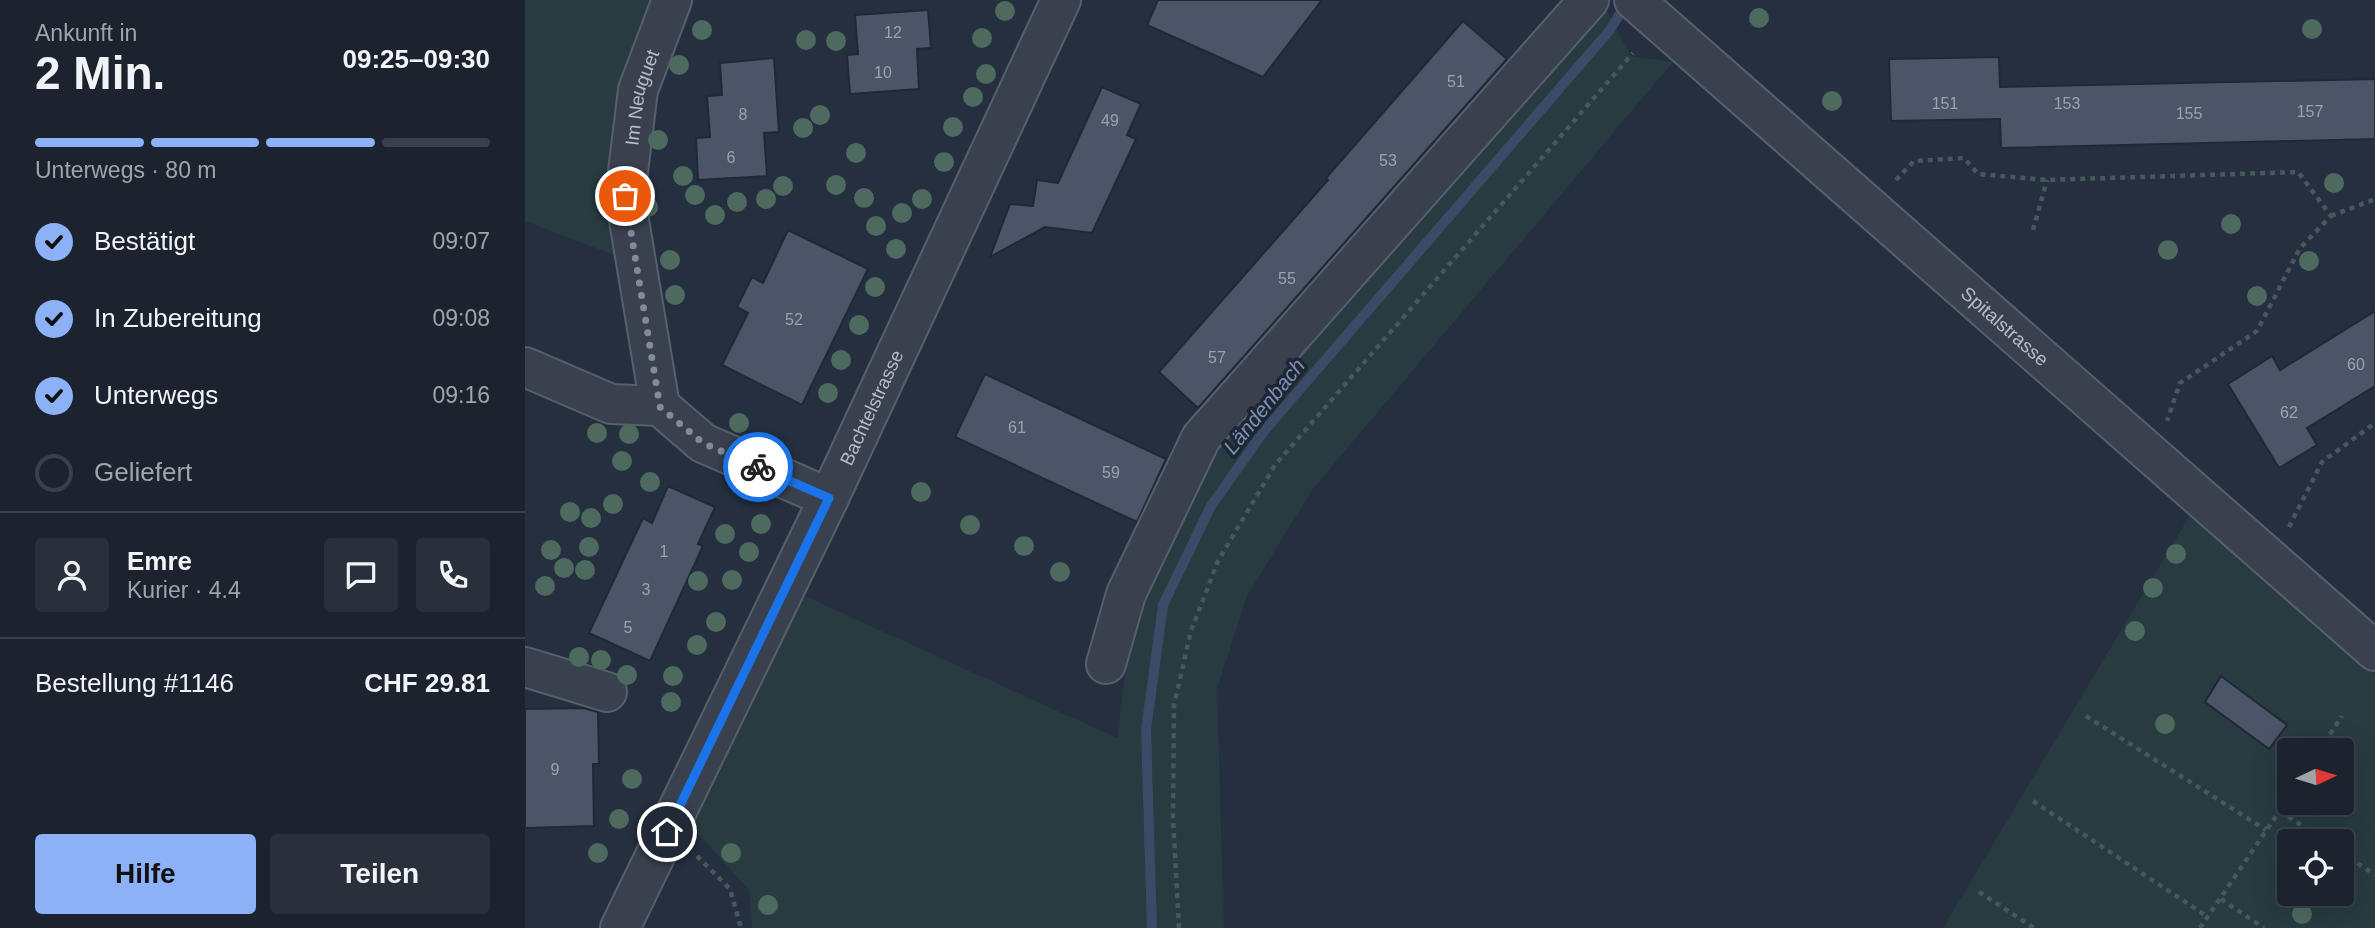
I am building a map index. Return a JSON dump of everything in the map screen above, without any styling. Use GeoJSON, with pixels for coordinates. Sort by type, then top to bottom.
{"type":"FeatureCollection","features":[{"type":"Feature","properties":{"kind":"street","name":"Im Neuguet"},"geometry":{"type":"LineString","coordinates":[[660,407],[625,196],[638,90],[672,0]]}},
{"type":"Feature","properties":{"kind":"street","name":"Bachtelstrasse"},"geometry":{"type":"LineString","coordinates":[[620,928],[829,498],[1061,0]]}},
{"type":"Feature","properties":{"kind":"street"},"geometry":{"type":"LineString","coordinates":[[1106,664],[1126,594],[1201,438],[1589,0]]}},
{"type":"Feature","properties":{"kind":"street","name":"Spitalstrasse"},"geometry":{"type":"LineString","coordinates":[[1646,11],[2375,651]]}},
{"type":"Feature","properties":{"kind":"street"},"geometry":{"type":"LineString","coordinates":[[525,367],[611,404],[660,407],[703,443],[829,498]]}},
{"type":"Feature","properties":{"kind":"street"},"geometry":{"type":"LineString","coordinates":[[525,667],[607,692]]}},
{"type":"Feature","properties":{"kind":"path"},"geometry":{"type":"LineString","coordinates":[[1179,928],[1173,818],[1174,705],[1191,631],[1218,561],[1275,465],[1633,53]]}},
{"type":"Feature","properties":{"kind":"path"},"geometry":{"type":"LineString","coordinates":[[1891,186],[1914,161],[1964,158],[1978,174],[2047,180],[2298,172],[2331,216]]}},
{"type":"Feature","properties":{"kind":"path"},"geometry":{"type":"LineString","coordinates":[[2033,230],[2047,180]]}},
{"type":"Feature","properties":{"kind":"path"},"geometry":{"type":"LineString","coordinates":[[2163,431],[2180,383],[2257,331],[2300,248],[2331,216],[2375,199]]}},
{"type":"Feature","properties":{"kind":"path"},"geometry":{"type":"LineString","coordinates":[[2269,559],[2295,518],[2322,462],[2375,422]]}},
{"type":"Feature","properties":{"kind":"path"},"geometry":{"type":"LineString","coordinates":[[2086,716],[2266,830]]}},
{"type":"Feature","properties":{"kind":"path"},"geometry":{"type":"LineString","coordinates":[[2328,738],[2342,716]]}},
{"type":"Feature","properties":{"kind":"path"},"geometry":{"type":"LineString","coordinates":[[2033,801],[2207,917]]}},
{"type":"Feature","properties":{"kind":"path"},"geometry":{"type":"LineString","coordinates":[[2200,928],[2277,815]]}},
{"type":"Feature","properties":{"kind":"path"},"geometry":{"type":"LineString","coordinates":[[2287,816],[2307,829]]}},
{"type":"Feature","properties":{"kind":"path"},"geometry":{"type":"LineString","coordinates":[[667,832],[730,889],[741,928]]}},
{"type":"Feature","properties":{"kind":"path"},"geometry":{"type":"LineString","coordinates":[[2354,861],[2375,875]]}},
{"type":"Feature","properties":{"kind":"path"},"geometry":{"type":"LineString","coordinates":[[1979,892],[2034,928]]}},
{"type":"Feature","properties":{"kind":"path"},"geometry":{"type":"LineString","coordinates":[[2221,899],[2264,928]]}},
{"type":"Feature","properties":{"kind":"green space"},"geometry":{"type":"Polygon","coordinates":[[[525,0],[672,0],[638,90],[637,264],[525,221],[525,0]]]}},
{"type":"Feature","properties":{"kind":"green space"},"geometry":{"type":"Polygon","coordinates":[[[1604,5],[1631,56],[1673,62],[1312,490],[1247,596],[1217,689],[1224,928],[752,928],[749,890],[678,811],[785,587],[1117,738],[1138,577],[1215,440],[1604,5]]]}},
{"type":"Feature","properties":{"kind":"green space"},"geometry":{"type":"Polygon","coordinates":[[[2190,515],[2375,675],[2375,928],[1943,928],[2190,515]]]}},
{"type":"Feature","properties":{"kind":"building"},"geometry":{"type":"Polygon","coordinates":[[[1158,0],[1322,0],[1263,77],[1147,25],[1158,0]]]}},
{"type":"Feature","properties":{"kind":"building"},"geometry":{"type":"Polygon","coordinates":[[[928,10],[931,48],[917,49],[919,89],[850,94],[847,55],[858,54],[855,15],[928,10]]]}},
{"type":"Feature","properties":{"kind":"building"},"geometry":{"type":"Polygon","coordinates":[[[1463,21],[1507,59],[1198,408],[1159,372],[1463,21]]]}},
{"type":"Feature","properties":{"kind":"building"},"geometry":{"type":"Polygon","coordinates":[[[1999,57],[2000,87],[2375,79],[2375,139],[2001,148],[2000,119],[1891,121],[1889,59],[1999,57]]]}},
{"type":"Feature","properties":{"kind":"building"},"geometry":{"type":"Polygon","coordinates":[[[774,58],[779,132],[764,133],[767,176],[698,180],[696,138],[710,137],[707,96],[722,95],[720,63],[774,58]]]}},
{"type":"Feature","properties":{"kind":"building"},"geometry":{"type":"Polygon","coordinates":[[[1102,87],[1141,104],[1127,135],[1136,139],[1092,233],[1045,227],[990,257],[1010,204],[1033,206],[1037,180],[1058,183],[1102,87]]]}},
{"type":"Feature","properties":{"kind":"building"},"geometry":{"type":"Polygon","coordinates":[[[788,230],[868,269],[802,405],[722,365],[748,313],[737,307],[752,277],[763,283],[788,230]]]}},
{"type":"Feature","properties":{"kind":"building"},"geometry":{"type":"Polygon","coordinates":[[[2375,311],[2375,386],[2307,428],[2317,445],[2279,468],[2228,384],[2272,356],[2280,370],[2375,311]]]}},
{"type":"Feature","properties":{"kind":"building"},"geometry":{"type":"Polygon","coordinates":[[[985,374],[1166,459],[1137,522],[955,437],[985,374]]]}},
{"type":"Feature","properties":{"kind":"building"},"geometry":{"type":"Polygon","coordinates":[[[668,486],[715,507],[698,544],[703,546],[650,661],[589,633],[643,518],[652,523],[668,486]]]}},
{"type":"Feature","properties":{"kind":"building"},"geometry":{"type":"Polygon","coordinates":[[[2221,676],[2287,725],[2269,749],[2205,702],[2221,676]]]}},
{"type":"Feature","properties":{"kind":"building"},"geometry":{"type":"Polygon","coordinates":[[[583,708],[598,712],[599,764],[593,764],[594,826],[525,828],[525,709],[583,708]]]}},
{"type":"Feature","properties":{"kind":"waterway","name":"Ländenbach"},"geometry":{"type":"LineString","coordinates":[[1152,928],[1146,730],[1163,605],[1211,506],[1264,431],[1610,30],[1627,2]]}},
{"type":"Feature","properties":{"kind":"way so far"},"geometry":{"type":"LineString","coordinates":[[625,196],[660,407],[703,443],[758,467]]}},
{"type":"Feature","properties":{"kind":"route"},"geometry":{"type":"LineString","coordinates":[[667,832],[829,498],[758,467]]}}]}
